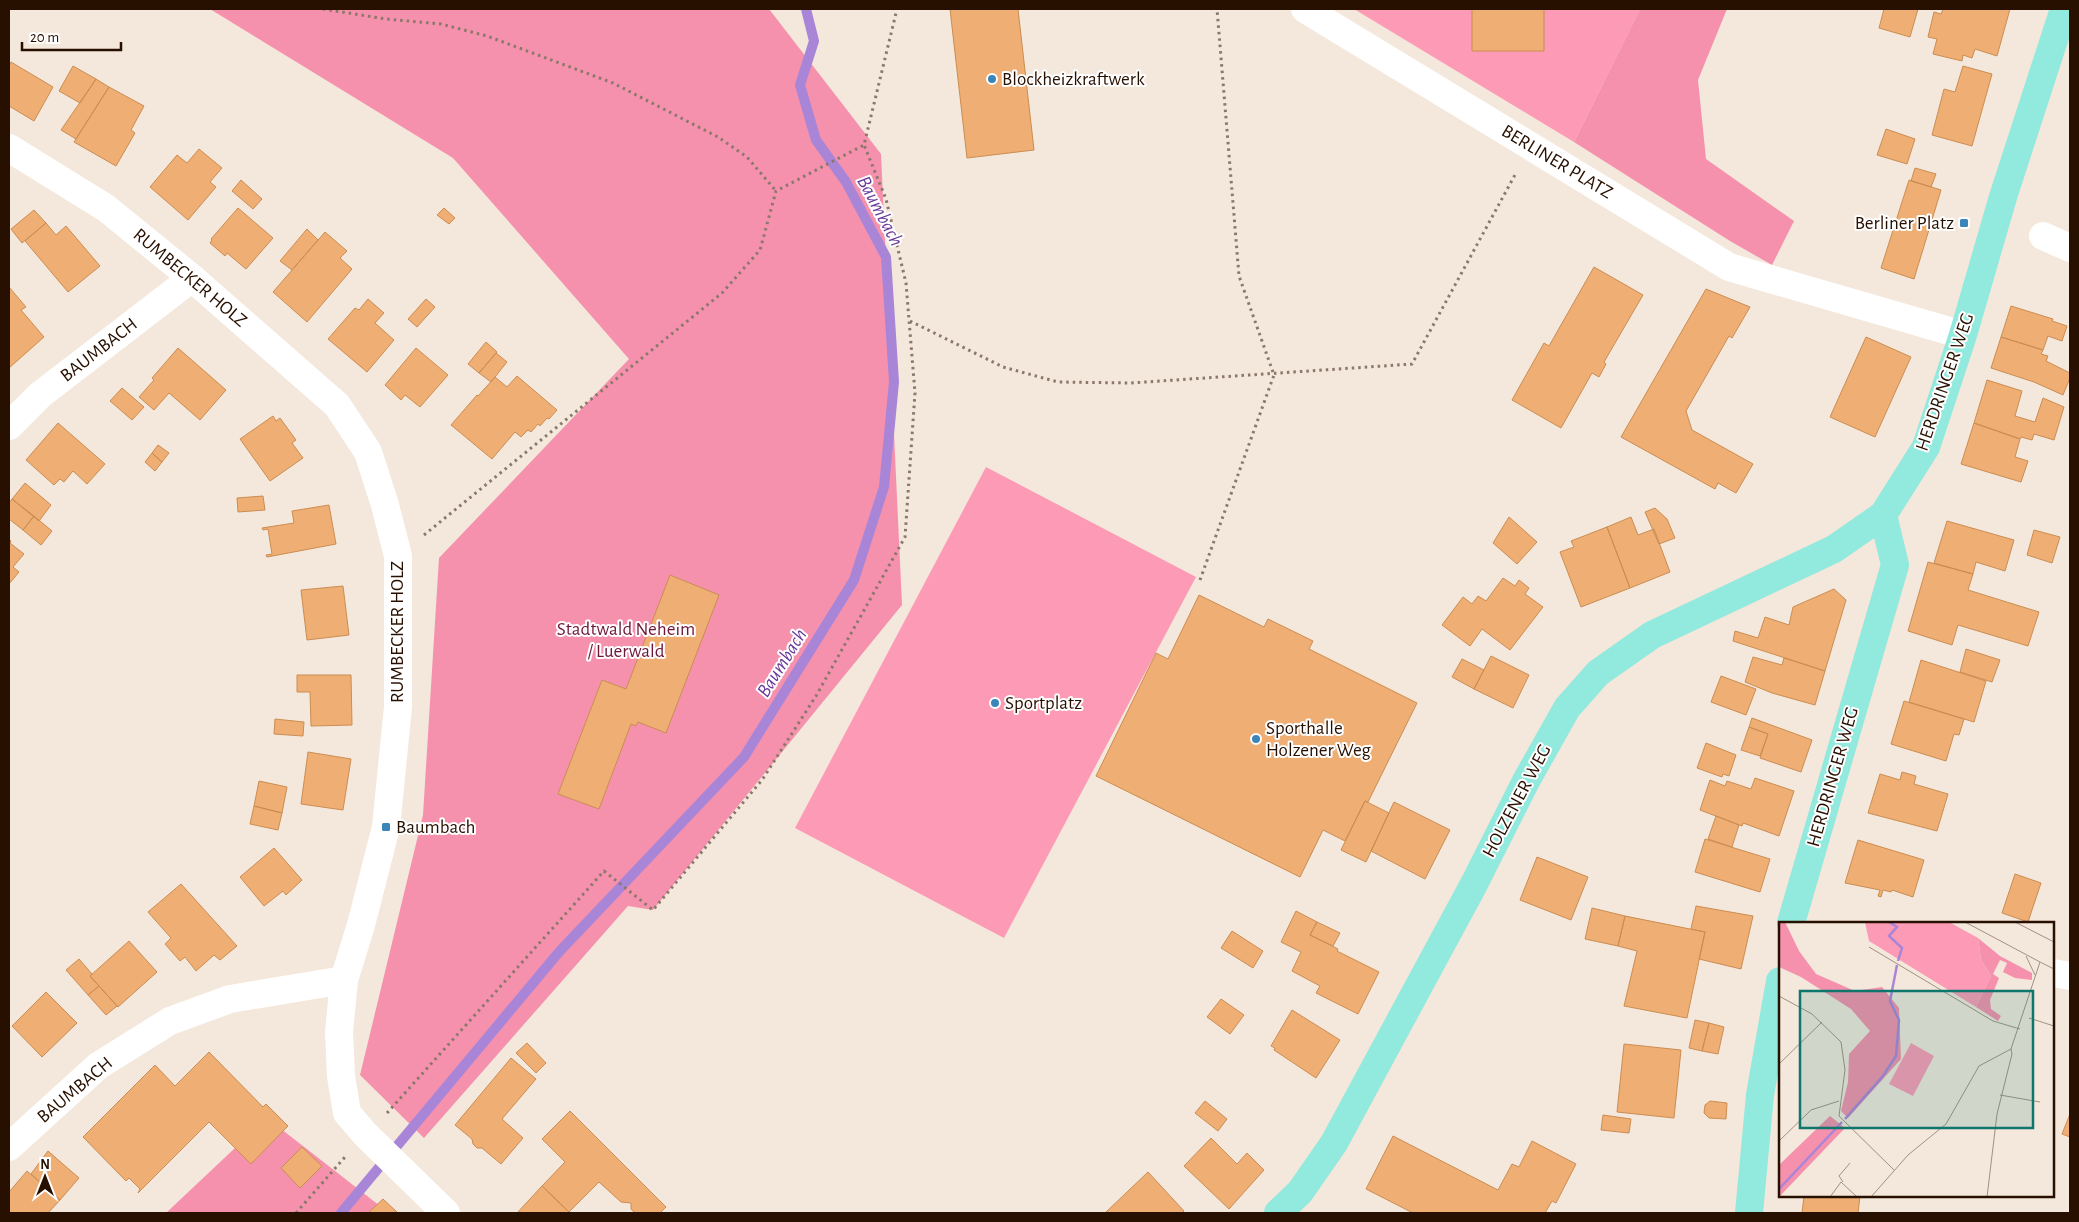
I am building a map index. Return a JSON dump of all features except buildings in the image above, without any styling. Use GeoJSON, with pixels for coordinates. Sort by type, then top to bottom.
{"type":"FeatureCollection","features":[{"type":"Feature","properties":{"kind":"main road","name":"HERDRINGER WEG"},"geometry":{"type":"LineString","coordinates":[[1791,922],[1895,565],[1882,515],[1926,447],[1963,335],[2001,204],[2064,9]]}},
{"type":"Feature","properties":{"kind":"main road","name":"HOLZENER WEG"},"geometry":{"type":"LineString","coordinates":[[1278,1213],[1300,1192],[1334,1143],[1474,884],[1526,781],[1567,708],[1598,673],[1652,635],[1834,549],[1882,515]]}},
{"type":"Feature","properties":{"kind":"main road"},"geometry":{"type":"LineString","coordinates":[[1749,1213],[1760,1094],[1779,987]]}},
{"type":"Feature","properties":{"kind":"street","name":"BERLINER PLATZ"},"geometry":{"type":"LineString","coordinates":[[1305,9],[1728,267],[1963,335]]}},
{"type":"Feature","properties":{"kind":"street","name":"RUMBECKER HOLZ"},"geometry":{"type":"LineString","coordinates":[[9,148],[106,208],[192,278],[337,405],[368,452],[385,505],[398,556],[398,707],[386,827],[361,925],[344,980],[339,1032],[341,1076],[347,1113],[446,1213]]}},
{"type":"Feature","properties":{"kind":"street"},"geometry":{"type":"LineString","coordinates":[[2043,236],[2070,248]]}},
{"type":"Feature","properties":{"kind":"street","name":"BAUMBACH"},"geometry":{"type":"LineString","coordinates":[[9,426],[40,395],[192,278]]}},
{"type":"Feature","properties":{"kind":"street"},"geometry":{"type":"LineString","coordinates":[[2054,973],[2070,976]]}},
{"type":"Feature","properties":{"kind":"street","name":"BAUMBACH"},"geometry":{"type":"LineString","coordinates":[[9,1147],[98,1066],[170,1021],[230,999],[344,980]]}},
{"type":"Feature","properties":{"kind":"path"},"geometry":{"type":"LineString","coordinates":[[323,9],[386,19],[441,24],[487,36],[614,83],[718,137],[747,157],[776,190]]}},
{"type":"Feature","properties":{"kind":"path"},"geometry":{"type":"LineString","coordinates":[[296,1213],[368,1136],[604,871],[652,910],[762,780],[816,696],[905,537],[915,393],[910,321],[906,283],[886,199],[864,144],[897,9]]}},
{"type":"Feature","properties":{"kind":"path"},"geometry":{"type":"LineString","coordinates":[[1200,580],[1274,374],[1239,276],[1217,9]]}},
{"type":"Feature","properties":{"kind":"path"},"geometry":{"type":"LineString","coordinates":[[398,556],[722,293],[760,250],[776,190],[864,144]]}},
{"type":"Feature","properties":{"kind":"path"},"geometry":{"type":"LineString","coordinates":[[910,321],[1003,367],[1058,382],[1131,383],[1412,364],[1530,146]]}},
{"type":"Feature","properties":{"kind":"shaded area"},"geometry":{"type":"Polygon","coordinates":[[[1354,9],[1640,9],[1574,142],[1354,9]]]}},
{"type":"Feature","properties":{"kind":"shaded area","name":"Sportplatz"},"geometry":{"type":"Polygon","coordinates":[[[986,467],[1196,577],[1004,938],[795,828],[986,467]]]}},
{"type":"Feature","properties":{"kind":"green space","name":"Stadtwald Neheim / Luerwald"},"geometry":{"type":"Polygon","coordinates":[[[210,9],[769,9],[881,154],[902,605],[653,910],[628,906],[424,1138],[360,1075],[423,815],[439,558],[629,359],[453,158],[210,9]]]}},
{"type":"Feature","properties":{"kind":"green space"},"geometry":{"type":"Polygon","coordinates":[[[1640,9],[1727,9],[1698,80],[1706,159],[1794,221],[1772,265],[1730,241],[1574,142],[1640,9]]]}},
{"type":"Feature","properties":{"kind":"green space"},"geometry":{"type":"Polygon","coordinates":[[[267,1118],[389,1213],[166,1213],[267,1118]]]}},
{"type":"Feature","properties":{"kind":"waterway","name":"Baumbach"},"geometry":{"type":"LineString","coordinates":[[341,1213],[559,952],[744,757],[854,580],[884,487],[894,382],[886,257],[846,182],[816,140],[800,85],[814,41],[806,9]]}},
{"type":"Feature","properties":{"kind":"place","name":"Blockheizkraftwerk"},"geometry":{"type":"Point","coordinates":[992,79]}},
{"type":"Feature","properties":{"kind":"place","name":"Berliner Platz"},"geometry":{"type":"Point","coordinates":[1964,223]}},
{"type":"Feature","properties":{"kind":"place","name":"Sportplatz"},"geometry":{"type":"Point","coordinates":[995,703]}},
{"type":"Feature","properties":{"kind":"place","name":"Sporthalle Holzener Weg"},"geometry":{"type":"Point","coordinates":[1256,739]}},
{"type":"Feature","properties":{"kind":"place","name":"Baumbach"},"geometry":{"type":"Point","coordinates":[386,827]}}]}
